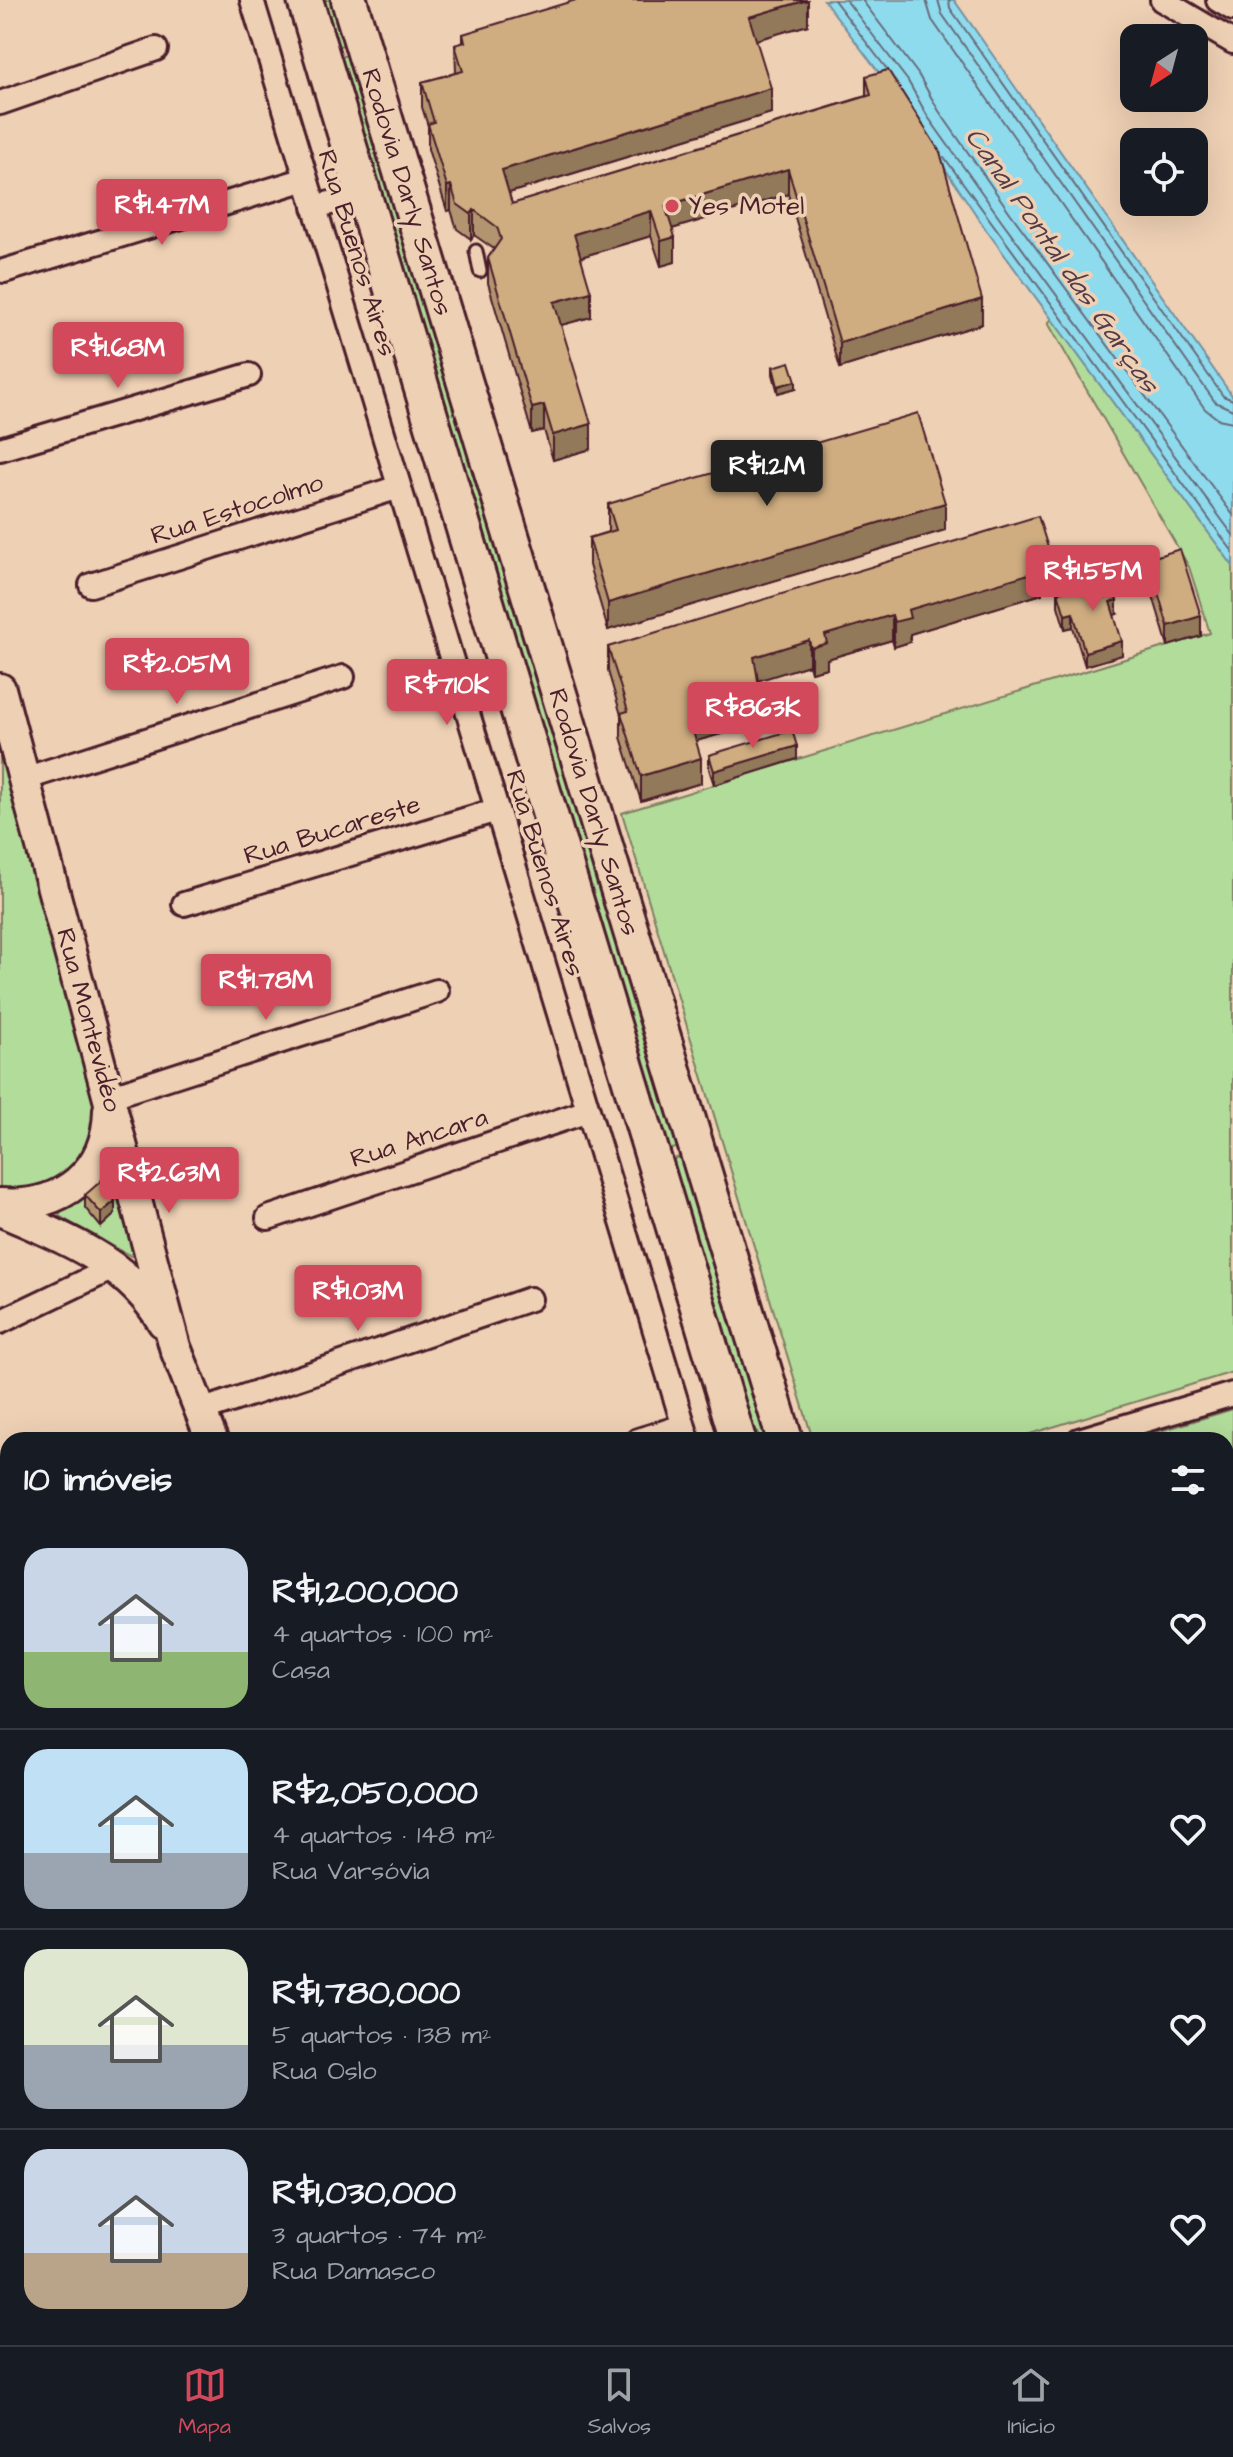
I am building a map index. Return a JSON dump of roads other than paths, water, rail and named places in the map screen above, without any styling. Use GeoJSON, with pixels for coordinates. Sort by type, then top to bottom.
{"type":"FeatureCollection","features":[{"type":"Feature","properties":{"kind":"main road","name":"Rodovia Darly Santos"},"geometry":{"type":"LineString","coordinates":[[305,0],[736,1432]]}},
{"type":"Feature","properties":{"kind":"main road","name":"Rodovia Darly Santos"},"geometry":{"type":"LineString","coordinates":[[349,0],[783,1432]]}},
{"type":"Feature","properties":{"kind":"street","name":"Rua Buenos Aires"},"geometry":{"type":"LineString","coordinates":[[252,0],[686,1432]]}},
{"type":"Feature","properties":{"kind":"street"},"geometry":{"type":"LineString","coordinates":[[1162,0],[1233,42]]}},
{"type":"Feature","properties":{"kind":"street"},"geometry":{"type":"LineString","coordinates":[[1218,0],[1233,9]]}},
{"type":"Feature","properties":{"kind":"street"},"geometry":{"type":"LineString","coordinates":[[0,103],[156,49]]}},
{"type":"Feature","properties":{"kind":"street"},"geometry":{"type":"LineString","coordinates":[[4,271],[306,179]]}},
{"type":"Feature","properties":{"kind":"street"},"geometry":{"type":"LineString","coordinates":[[314,207],[363,195]]}},
{"type":"Feature","properties":{"kind":"street"},"geometry":{"type":"LineString","coordinates":[[0,449],[249,375]]}},
{"type":"Feature","properties":{"kind":"street","name":"Rua Estocolmo"},"geometry":{"type":"LineString","coordinates":[[91,585],[399,487]]}},
{"type":"Feature","properties":{"kind":"street"},"geometry":{"type":"LineString","coordinates":[[24,779],[343,677]]}},
{"type":"Feature","properties":{"kind":"street","name":"Rua Montevidéo"},"geometry":{"type":"LineString","coordinates":[[0,689],[175,1347],[209,1432]]}},
{"type":"Feature","properties":{"kind":"street","name":"Rua Bucareste"},"geometry":{"type":"LineString","coordinates":[[184,904],[497,810]]}},
{"type":"Feature","properties":{"kind":"street"},"geometry":{"type":"LineString","coordinates":[[0,1207],[47,1200],[75,1187],[88,1176],[107,1137],[109,1097],[437,991]]}},
{"type":"Feature","properties":{"kind":"street","name":"Rua Ancara"},"geometry":{"type":"LineString","coordinates":[[268,1218],[588,1111]]}},
{"type":"Feature","properties":{"kind":"street"},"geometry":{"type":"LineString","coordinates":[[0,1207],[115,1267],[146,1296],[175,1347]]}},
{"type":"Feature","properties":{"kind":"street"},"geometry":{"type":"LineString","coordinates":[[0,1322],[115,1267]]}},
{"type":"Feature","properties":{"kind":"street"},"geometry":{"type":"LineString","coordinates":[[201,1411],[530,1299]]}},
{"type":"Feature","properties":{"kind":"street"},"geometry":{"type":"LineString","coordinates":[[1106,1432],[1233,1394]]}},
{"type":"Feature","properties":{"kind":"lane"},"geometry":{"type":"LineString","coordinates":[[476,251],[480,271]]}},
{"type":"Feature","properties":{"kind":"water","name":"Canal Pontal das Garças"},"geometry":{"type":"Polygon","coordinates":[[[824,0],[954,0],[1233,397],[1233,566],[987,231],[893,91],[824,0]]]}},
{"type":"Feature","properties":{"kind":"place","name":"Yes Motel"},"geometry":{"type":"Point","coordinates":[672,206]}}]}
